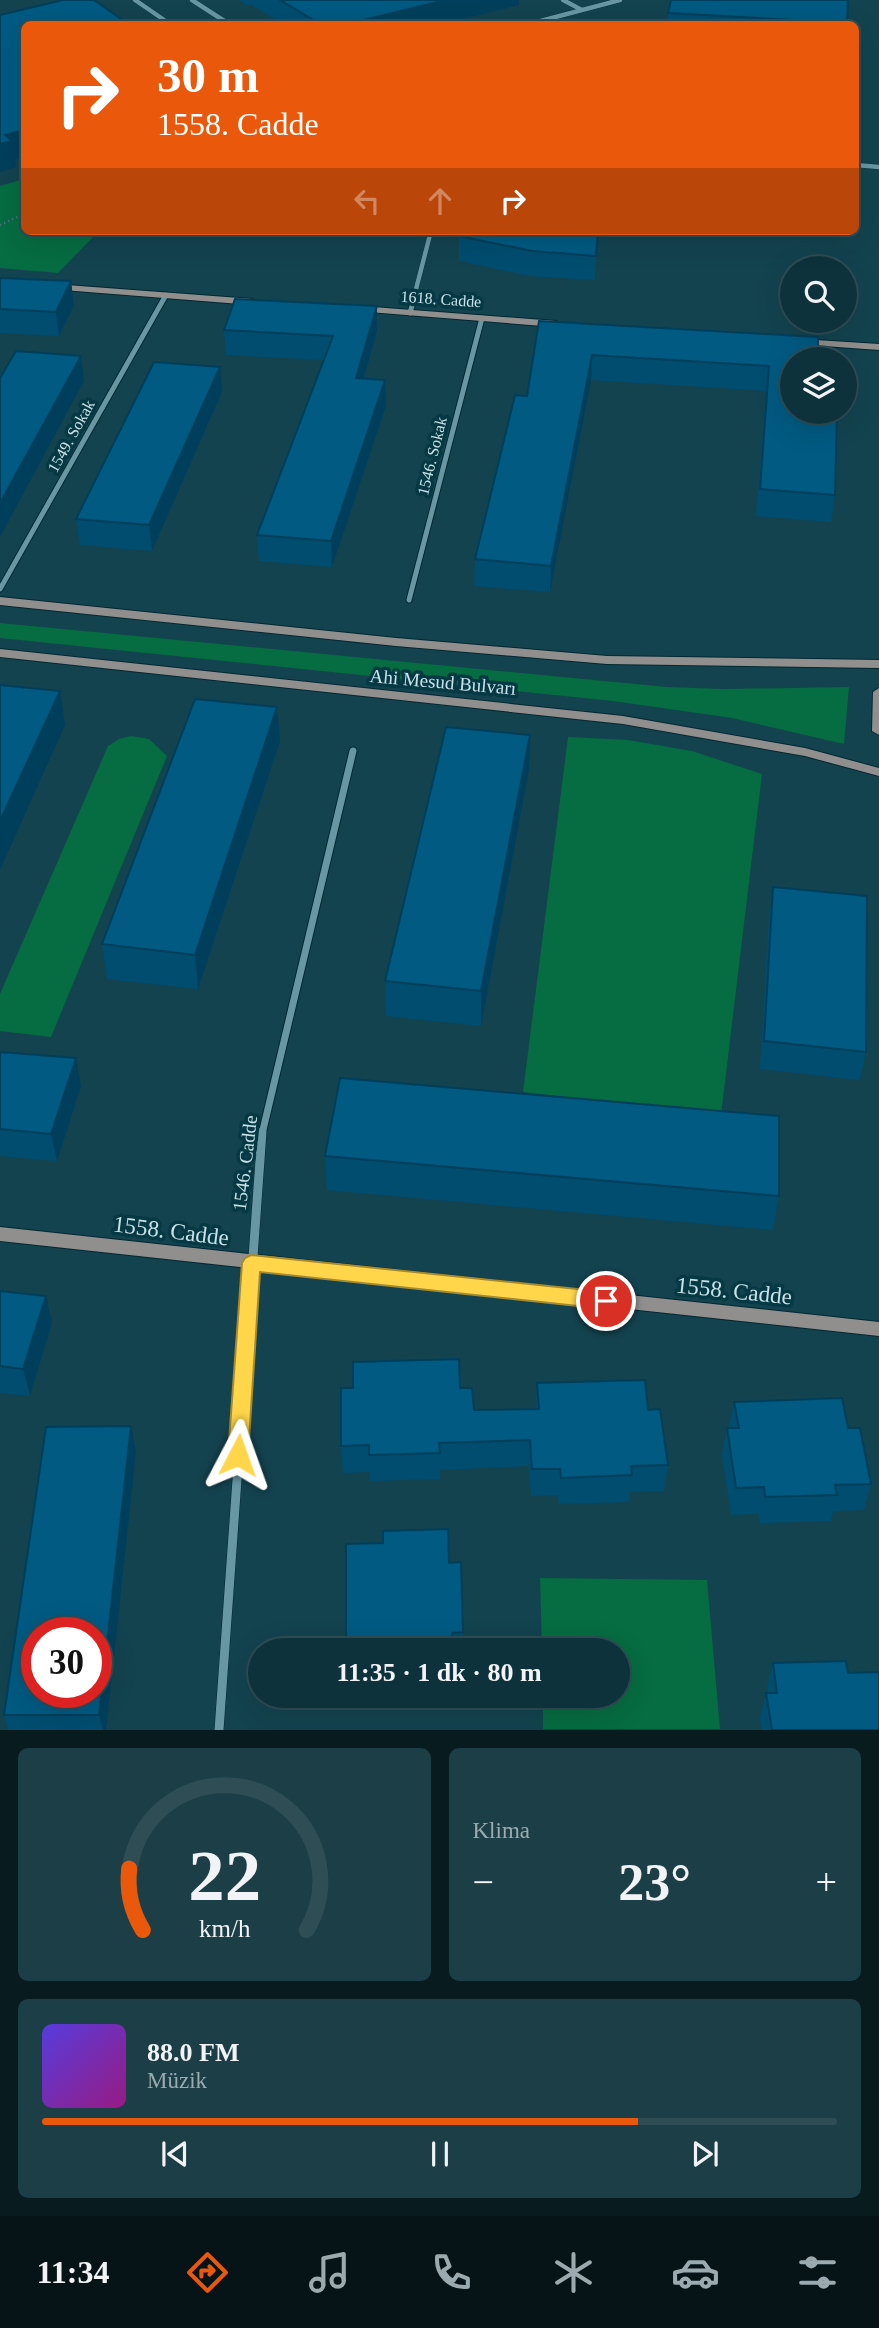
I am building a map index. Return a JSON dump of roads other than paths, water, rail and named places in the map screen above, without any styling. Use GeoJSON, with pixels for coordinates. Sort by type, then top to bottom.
{"type":"FeatureCollection","features":[{"type":"Feature","properties":{"kind":"main road"},"geometry":{"type":"LineString","coordinates":[[41,286],[269,303]]}},
{"type":"Feature","properties":{"kind":"main road","name":"1618. Cadde"},"geometry":{"type":"LineString","coordinates":[[346,308],[564,324]]}},
{"type":"Feature","properties":{"kind":"main road"},"geometry":{"type":"LineString","coordinates":[[783,340],[879,347]]}},
{"type":"Feature","properties":{"kind":"main road","name":"Ahi Mesud Bulvarı"},"geometry":{"type":"LineString","coordinates":[[0,601],[396,642],[607,660],[879,664]]}},
{"type":"Feature","properties":{"kind":"main road","name":"Ahi Mesud Bulvarı"},"geometry":{"type":"LineString","coordinates":[[0,653],[623,720],[805,752],[879,772]]}},
{"type":"Feature","properties":{"kind":"main road"},"geometry":{"type":"LineString","coordinates":[[879,692],[879,732]]}},
{"type":"Feature","properties":{"kind":"main road","name":"1558. Cadde"},"geometry":{"type":"LineString","coordinates":[[0,1234],[879,1329]]}},
{"type":"Feature","properties":{"kind":"street"},"geometry":{"type":"LineString","coordinates":[[135,0],[166,21]]}},
{"type":"Feature","properties":{"kind":"street"},"geometry":{"type":"LineString","coordinates":[[192,0],[224,21]]}},
{"type":"Feature","properties":{"kind":"street"},"geometry":{"type":"LineString","coordinates":[[563,0],[582,10]]}},
{"type":"Feature","properties":{"kind":"street"},"geometry":{"type":"LineString","coordinates":[[540,21],[620,0]]}},
{"type":"Feature","properties":{"kind":"street"},"geometry":{"type":"LineString","coordinates":[[859,165],[879,167]]}},
{"type":"Feature","properties":{"kind":"street"},"geometry":{"type":"LineString","coordinates":[[410,313],[430,235]]}},
{"type":"Feature","properties":{"kind":"street","name":"1549. Sokak"},"geometry":{"type":"LineString","coordinates":[[0,589],[166,295]]}},
{"type":"Feature","properties":{"kind":"street","name":"1546. Sokak"},"geometry":{"type":"LineString","coordinates":[[409,600],[482,318]]}},
{"type":"Feature","properties":{"kind":"street","name":"1546. Cadde"},"geometry":{"type":"LineString","coordinates":[[219,1730],[261,1136],[353,751]]}}]}
